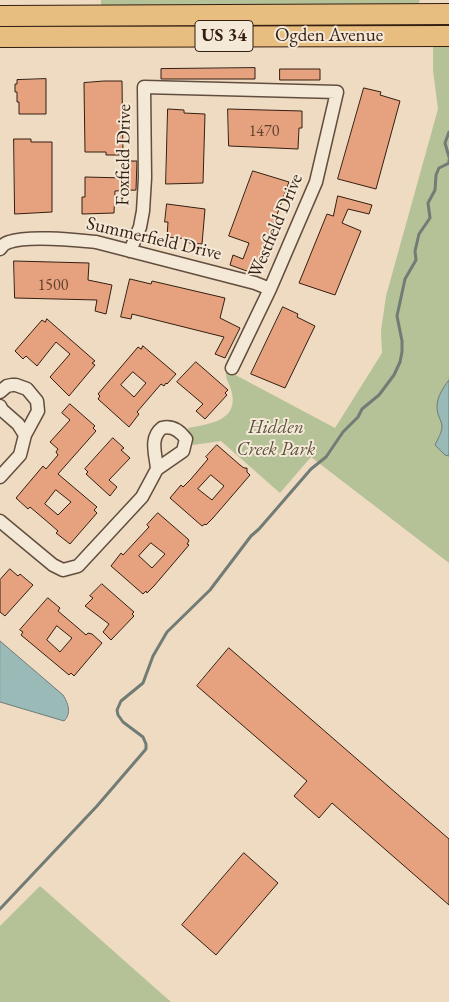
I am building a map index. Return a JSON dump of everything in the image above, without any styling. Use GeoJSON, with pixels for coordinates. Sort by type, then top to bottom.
{"type":"FeatureCollection","features":[{"type":"Feature","properties":{"kind":"main road","name":"Ogden Avenue"},"geometry":{"type":"LineString","coordinates":[[0,16],[449,14]]}},
{"type":"Feature","properties":{"kind":"main road","name":"Ogden Avenue"},"geometry":{"type":"LineString","coordinates":[[0,37],[449,36]]}},
{"type":"Feature","properties":{"kind":"street","name":"Foxfield Drive"},"geometry":{"type":"LineString","coordinates":[[130,251],[140,227],[143,210],[145,178],[144,87],[337,92]]}},
{"type":"Feature","properties":{"kind":"street","name":"Westfield Drive"},"geometry":{"type":"LineString","coordinates":[[232,368],[270,289],[316,182],[337,92]]}},
{"type":"Feature","properties":{"kind":"street","name":"Summerfield Drive"},"geometry":{"type":"LineString","coordinates":[[0,247],[8,242],[16,241],[70,239],[96,242],[270,289]]}},
{"type":"Feature","properties":{"kind":"street"},"geometry":{"type":"LineString","coordinates":[[0,392],[7,386],[16,384],[28,390],[37,401],[38,411],[25,435],[20,455],[0,477]]}},
{"type":"Feature","properties":{"kind":"street"},"geometry":{"type":"LineString","coordinates":[[0,406],[18,424],[25,435]]}},
{"type":"Feature","properties":{"kind":"street"},"geometry":{"type":"LineString","coordinates":[[0,521],[53,565],[63,570],[78,566],[142,497],[157,469]]}},
{"type":"Feature","properties":{"kind":"green space"},"geometry":{"type":"Polygon","coordinates":[[[101,0],[420,0],[418,5],[101,8],[101,0]]]}},
{"type":"Feature","properties":{"kind":"green space","name":"Hidden Creek Park"},"geometry":{"type":"Polygon","coordinates":[[[433,43],[449,43],[449,563],[311,457],[280,493],[221,441],[193,445],[188,428],[213,423],[220,420],[231,410],[233,402],[232,393],[226,377],[226,370],[335,428],[382,353],[381,331],[386,296],[438,109],[433,70],[433,43]]]}},
{"type":"Feature","properties":{"kind":"green space"},"geometry":{"type":"Polygon","coordinates":[[[40,886],[171,1002],[0,1002],[0,926],[40,886]]]}},
{"type":"Feature","properties":{"kind":"water"},"geometry":{"type":"Polygon","coordinates":[[[449,380],[449,456],[445,455],[435,445],[442,426],[437,404],[441,391],[449,380]]]}},
{"type":"Feature","properties":{"kind":"water"},"geometry":{"type":"Polygon","coordinates":[[[0,641],[63,695],[69,711],[64,721],[0,702],[0,641]]]}},
{"type":"Feature","properties":{"kind":"building"},"geometry":{"type":"Polygon","coordinates":[[[255,68],[255,79],[161,79],[161,69],[255,68]]]}},
{"type":"Feature","properties":{"kind":"building"},"geometry":{"type":"Polygon","coordinates":[[[280,69],[320,69],[320,80],[280,80],[280,69]]]}},
{"type":"Feature","properties":{"kind":"building"},"geometry":{"type":"Polygon","coordinates":[[[46,79],[46,114],[19,114],[19,102],[17,102],[17,92],[15,92],[17,80],[46,79]]]}},
{"type":"Feature","properties":{"kind":"building"},"geometry":{"type":"Polygon","coordinates":[[[122,81],[123,155],[106,155],[106,152],[85,152],[84,83],[122,81]]]}},
{"type":"Feature","properties":{"kind":"building"},"geometry":{"type":"Polygon","coordinates":[[[364,88],[381,92],[380,95],[400,101],[376,189],[338,179],[364,88]]]}},
{"type":"Feature","properties":{"kind":"building"},"geometry":{"type":"Polygon","coordinates":[[[168,109],[184,110],[184,113],[205,114],[203,183],[166,184],[168,109]]]}},
{"type":"Feature","properties":{"kind":"building"},"geometry":{"type":"Polygon","coordinates":[[[228,109],[302,111],[302,128],[299,128],[298,149],[229,146],[228,109]]]}},
{"type":"Feature","properties":{"kind":"building"},"geometry":{"type":"Polygon","coordinates":[[[14,139],[31,139],[31,142],[52,142],[52,212],[15,214],[14,139]]]}},
{"type":"Feature","properties":{"kind":"building"},"geometry":{"type":"Polygon","coordinates":[[[125,161],[137,161],[136,190],[115,191],[114,213],[82,214],[82,197],[85,197],[85,177],[126,178],[125,161]]]}},
{"type":"Feature","properties":{"kind":"building"},"geometry":{"type":"Polygon","coordinates":[[[253,171],[289,182],[259,264],[261,265],[258,275],[230,265],[233,255],[243,259],[249,243],[229,236],[253,171]]]}},
{"type":"Feature","properties":{"kind":"building"},"geometry":{"type":"Polygon","coordinates":[[[338,196],[372,205],[369,214],[348,209],[342,223],[361,231],[335,295],[299,283],[327,214],[333,216],[338,196]]]}},
{"type":"Feature","properties":{"kind":"building"},"geometry":{"type":"Polygon","coordinates":[[[167,204],[205,209],[202,244],[189,243],[189,239],[167,237],[168,222],[165,222],[167,204]]]}},
{"type":"Feature","properties":{"kind":"building"},"geometry":{"type":"Polygon","coordinates":[[[14,261],[89,263],[88,280],[112,285],[106,314],[95,311],[97,300],[15,298],[14,261]]]}},
{"type":"Feature","properties":{"kind":"building"},"geometry":{"type":"Polygon","coordinates":[[[130,279],[151,284],[152,281],[225,298],[220,318],[240,328],[225,358],[215,354],[224,337],[132,314],[131,319],[121,317],[130,279]]]}},
{"type":"Feature","properties":{"kind":"building"},"geometry":{"type":"Polygon","coordinates":[[[283,307],[298,314],[297,317],[315,326],[285,388],[251,374],[283,307]]]}},
{"type":"Feature","properties":{"kind":"building"},"geometry":{"type":"Polygon","coordinates":[[[47,319],[95,361],[92,363],[95,365],[69,396],[50,377],[70,354],[56,342],[37,366],[26,356],[23,359],[15,351],[42,320],[45,322],[47,319]]]}},
{"type":"Feature","properties":{"kind":"building"},"geometry":{"type":"Polygon","coordinates":[[[143,346],[176,374],[164,386],[161,384],[137,412],[139,414],[129,427],[98,399],[100,396],[98,394],[138,347],[141,349],[143,346]],[[133,372],[121,385],[134,397],[146,383],[133,372]]]}},
{"type":"Feature","properties":{"kind":"building"},"geometry":{"type":"Polygon","coordinates":[[[196,362],[228,390],[225,393],[227,395],[205,419],[196,411],[203,404],[177,382],[196,362]]]}},
{"type":"Feature","properties":{"kind":"building"},"geometry":{"type":"Polygon","coordinates":[[[70,404],[95,426],[93,428],[96,431],[58,474],[97,507],[94,510],[97,513],[70,544],[56,533],[58,531],[50,524],[16,498],[43,466],[46,469],[58,455],[56,452],[58,449],[50,442],[70,420],[62,413],[70,404]],[[56,490],[45,504],[58,515],[71,502],[56,490]]]}},
{"type":"Feature","properties":{"kind":"building"},"geometry":{"type":"Polygon","coordinates":[[[113,438],[124,448],[121,450],[130,458],[109,480],[117,487],[110,496],[86,474],[88,472],[85,469],[113,438]]]}},
{"type":"Feature","properties":{"kind":"building"},"geometry":{"type":"Polygon","coordinates":[[[217,445],[240,465],[247,468],[247,472],[250,475],[213,518],[206,525],[202,526],[170,498],[181,485],[183,487],[191,479],[208,459],[206,457],[217,445]],[[211,475],[198,489],[212,500],[224,486],[211,475]]]}},
{"type":"Feature","properties":{"kind":"building"},"geometry":{"type":"Polygon","coordinates":[[[158,513],[188,539],[187,544],[189,545],[154,586],[147,593],[146,591],[143,594],[111,566],[121,553],[123,555],[149,527],[147,525],[158,513]],[[151,543],[139,556],[152,568],[165,554],[151,543]]]}},
{"type":"Feature","properties":{"kind":"building"},"geometry":{"type":"Polygon","coordinates":[[[10,569],[18,576],[20,574],[33,585],[5,616],[0,612],[0,580],[10,569]]]}},
{"type":"Feature","properties":{"kind":"building"},"geometry":{"type":"Polygon","coordinates":[[[102,584],[134,612],[132,614],[134,616],[111,640],[103,632],[109,624],[85,606],[93,598],[90,596],[102,584]]]}},
{"type":"Feature","properties":{"kind":"building"},"geometry":{"type":"Polygon","coordinates":[[[48,598],[60,608],[58,611],[86,635],[88,633],[92,634],[102,643],[74,676],[71,673],[69,675],[21,635],[23,632],[20,630],[48,598]],[[57,626],[47,640],[60,652],[72,638],[57,626]]]}},
{"type":"Feature","properties":{"kind":"building"},"geometry":{"type":"Polygon","coordinates":[[[229,648],[449,839],[449,905],[332,803],[319,818],[294,796],[307,781],[197,686],[229,648]]]}},
{"type":"Feature","properties":{"kind":"building"},"geometry":{"type":"Polygon","coordinates":[[[244,853],[278,883],[216,955],[182,925],[244,853]]]}},
{"type":"Feature","properties":{"kind":"waterway"},"geometry":{"type":"LineString","coordinates":[[449,132],[445,143],[449,157]]}},
{"type":"Feature","properties":{"kind":"waterway"},"geometry":{"type":"LineString","coordinates":[[0,909],[97,806],[146,749],[143,737],[123,722],[117,710],[121,701],[143,683],[153,656],[167,632],[210,590],[251,536],[311,469],[326,457],[343,432],[358,417],[362,409],[379,395],[394,375],[402,352],[402,341],[397,316],[405,279],[416,260],[415,251],[419,234],[430,218],[428,203],[435,190],[436,175],[439,168],[449,163],[449,160]]}}]}
